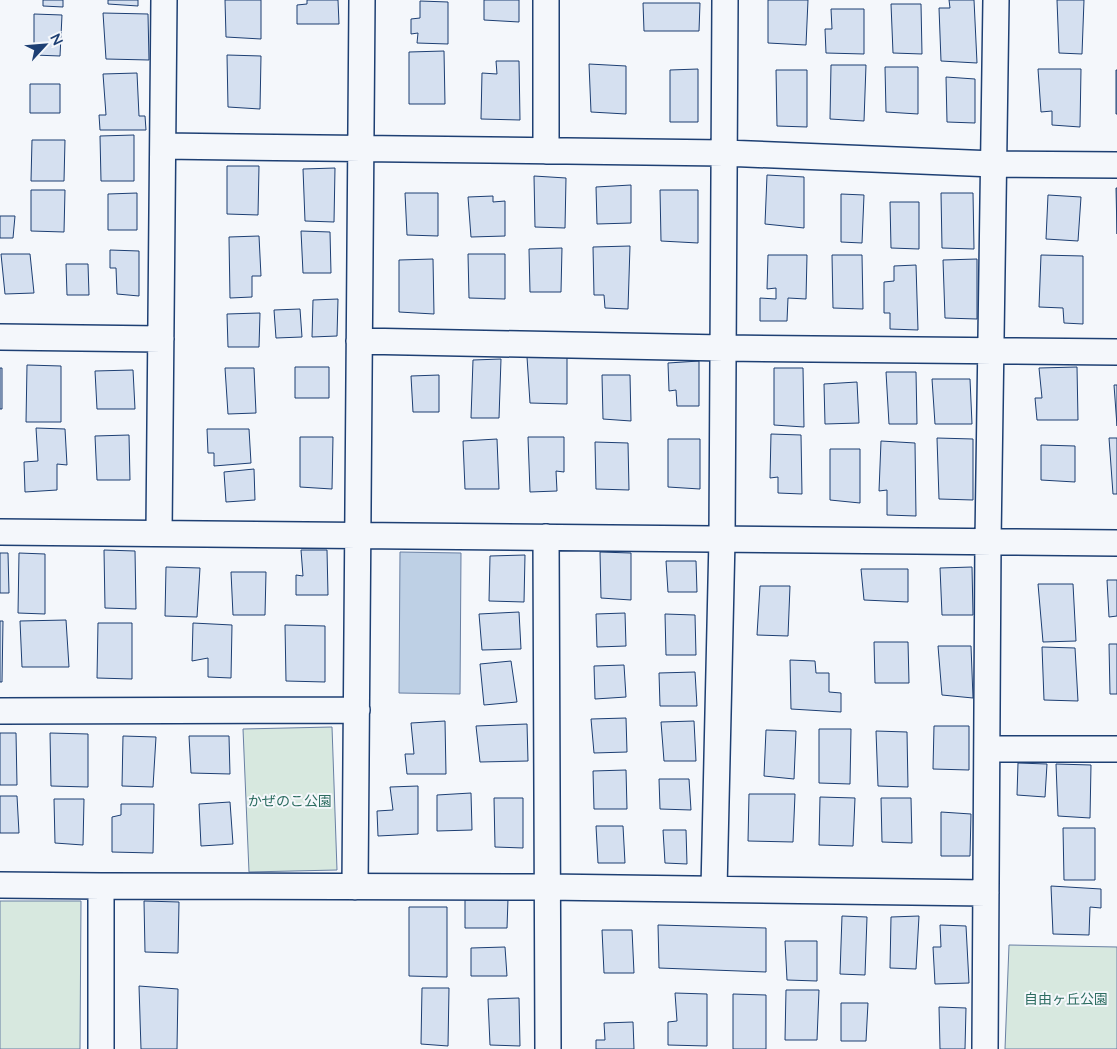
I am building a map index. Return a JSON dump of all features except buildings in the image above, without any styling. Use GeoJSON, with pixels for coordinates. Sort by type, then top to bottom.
{"type":"FeatureCollection","features":[{"type":"Feature","properties":{"kind":"street"},"geometry":{"type":"LineString","coordinates":[[159,533],[164,0]]}},
{"type":"Feature","properties":{"kind":"street"},"geometry":{"type":"LineString","coordinates":[[356,887],[362,0]]}},
{"type":"Feature","properties":{"kind":"street"},"geometry":{"type":"LineString","coordinates":[[546,0],[546,151]]}},
{"type":"Feature","properties":{"kind":"street"},"geometry":{"type":"LineString","coordinates":[[714,890],[722,539],[725,0]]}},
{"type":"Feature","properties":{"kind":"street"},"geometry":{"type":"LineString","coordinates":[[984,1049],[988,541],[996,0]]}},
{"type":"Feature","properties":{"kind":"street"},"geometry":{"type":"LineString","coordinates":[[163,146],[724,153],[994,164],[1117,164]]}},
{"type":"Feature","properties":{"kind":"street"},"geometry":{"type":"LineString","coordinates":[[0,337],[161,339]]}},
{"type":"Feature","properties":{"kind":"street"},"geometry":{"type":"LineString","coordinates":[[359,341],[723,348],[1117,352]]}},
{"type":"Feature","properties":{"kind":"street"},"geometry":{"type":"LineString","coordinates":[[0,532],[1117,543]]}},
{"type":"Feature","properties":{"kind":"street"},"geometry":{"type":"LineString","coordinates":[[546,537],[548,1049]]}},
{"type":"Feature","properties":{"kind":"street"},"geometry":{"type":"LineString","coordinates":[[0,711],[357,710]]}},
{"type":"Feature","properties":{"kind":"street"},"geometry":{"type":"LineString","coordinates":[[987,749],[1117,749]]}},
{"type":"Feature","properties":{"kind":"street"},"geometry":{"type":"LineString","coordinates":[[0,884],[986,893]]}},
{"type":"Feature","properties":{"kind":"street"},"geometry":{"type":"LineString","coordinates":[[100,1049],[101,886]]}},
{"type":"Feature","properties":{"kind":"green space","name":"かぜのこ公園"},"geometry":{"type":"Polygon","coordinates":[[[332,727],[337,870],[249,872],[243,729],[332,727]]]}},
{"type":"Feature","properties":{"kind":"green space"},"geometry":{"type":"Polygon","coordinates":[[[0,901],[81,901],[80,1049],[0,1049],[0,901]]]}},
{"type":"Feature","properties":{"kind":"green space","name":"自由ヶ丘公園"},"geometry":{"type":"Polygon","coordinates":[[[1009,945],[1117,947],[1117,1049],[1005,1049],[1009,945]]]}},
{"type":"Feature","properties":{"kind":"water"},"geometry":{"type":"Polygon","coordinates":[[[400,552],[461,553],[460,694],[399,693],[400,552]]]}}]}
